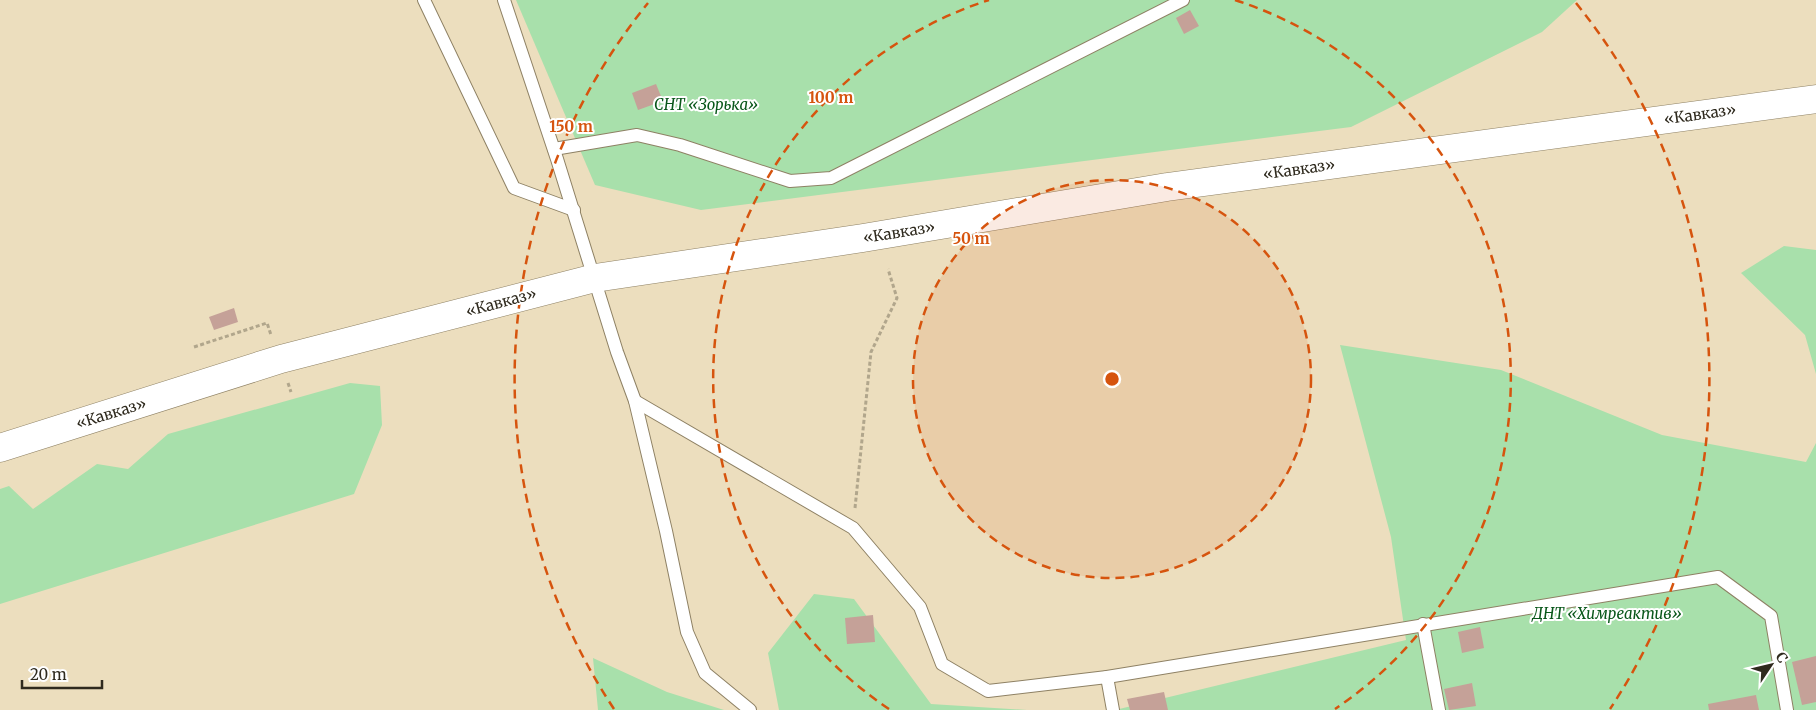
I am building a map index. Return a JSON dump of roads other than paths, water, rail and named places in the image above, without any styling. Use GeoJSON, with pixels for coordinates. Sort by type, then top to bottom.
{"type":"FeatureCollection","features":[{"type":"Feature","properties":{"kind":"highway","name":"«Кавказ»"},"geometry":{"type":"LineString","coordinates":[[0,448],[281,359],[595,278],[863,238],[1167,187],[1816,98]]}},
{"type":"Feature","properties":{"kind":"lane"},"geometry":{"type":"LineString","coordinates":[[424,0],[514,188],[574,210]]}},
{"type":"Feature","properties":{"kind":"lane"},"geometry":{"type":"LineString","coordinates":[[504,0],[574,210],[617,352],[635,400],[666,531],[687,632],[705,673],[750,710]]}},
{"type":"Feature","properties":{"kind":"lane"},"geometry":{"type":"LineString","coordinates":[[554,149],[637,135],[680,145],[790,181],[831,178],[1183,0]]}},
{"type":"Feature","properties":{"kind":"lane"},"geometry":{"type":"LineString","coordinates":[[635,400],[853,528],[920,606],[942,664],[988,691],[1107,677],[1423,624],[1718,578],[1772,616],[1786,710]]}},
{"type":"Feature","properties":{"kind":"lane"},"geometry":{"type":"LineString","coordinates":[[1423,624],[1439,710]]}},
{"type":"Feature","properties":{"kind":"lane"},"geometry":{"type":"LineString","coordinates":[[1107,677],[1113,710]]}},
{"type":"Feature","properties":{"kind":"park label","name":"СНТ «Зорька»"},"geometry":{"type":"Point","coordinates":[706,104]}},
{"type":"Feature","properties":{"kind":"park label","name":"ДНТ «Химреактив»"},"geometry":{"type":"Point","coordinates":[1607,613]}}]}
